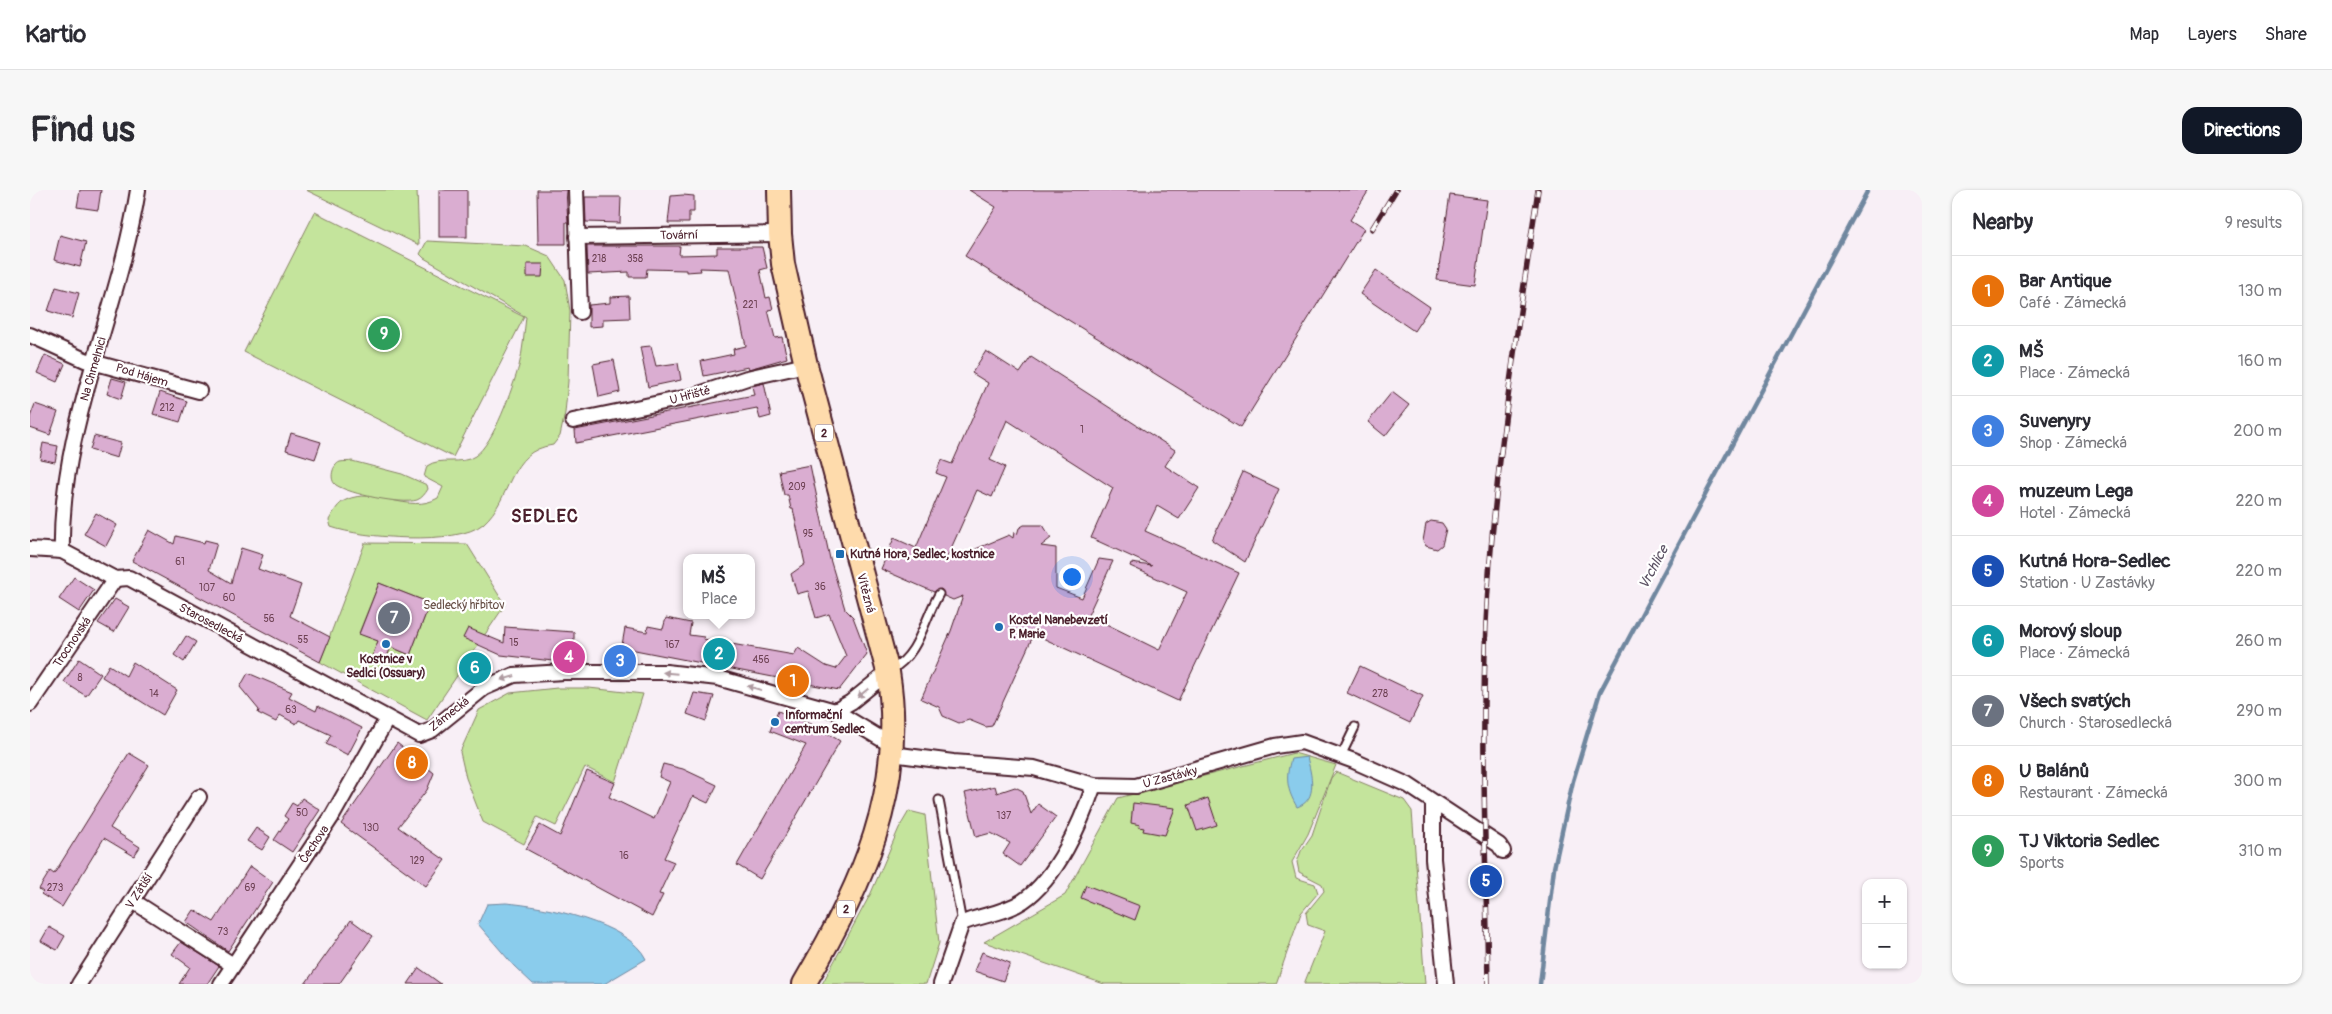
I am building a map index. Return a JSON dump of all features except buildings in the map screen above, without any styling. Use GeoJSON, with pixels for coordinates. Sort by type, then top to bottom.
{"type":"FeatureCollection","features":[{"type":"Feature","properties":{"kind":"main road","name":"Vítězná"},"geometry":{"type":"LineString","coordinates":[[779,190],[783,264],[806,365],[888,672],[893,708],[892,750],[882,808],[858,885],[836,929],[804,984]]}},
{"type":"Feature","properties":{"kind":"street","name":"Na Chmelnici"},"geometry":{"type":"LineString","coordinates":[[62,551],[62,530],[70,450],[129,240],[138,190]]}},
{"type":"Feature","properties":{"kind":"street"},"geometry":{"type":"LineString","coordinates":[[576,190],[580,312]]}},
{"type":"Feature","properties":{"kind":"street","name":"Tovární"},"geometry":{"type":"LineString","coordinates":[[577,236],[780,234]]}},
{"type":"Feature","properties":{"kind":"street","name":"Pod Hájem"},"geometry":{"type":"LineString","coordinates":[[30,335],[85,360],[199,391]]}},
{"type":"Feature","properties":{"kind":"street","name":"U Hřiště"},"geometry":{"type":"LineString","coordinates":[[573,421],[693,396],[747,378],[806,365]]}},
{"type":"Feature","properties":{"kind":"street","name":"Starosedlecká"},"geometry":{"type":"LineString","coordinates":[[30,549],[62,551],[114,579],[129,578],[387,719]]}},
{"type":"Feature","properties":{"kind":"street","name":"Trocnovská"},"geometry":{"type":"LineString","coordinates":[[30,704],[114,579]]}},
{"type":"Feature","properties":{"kind":"street","name":"Zámecká"},"geometry":{"type":"LineString","coordinates":[[387,719],[419,735],[432,730],[472,696],[499,680],[514,675],[564,672],[666,672],[718,678],[835,711],[892,750]]}},
{"type":"Feature","properties":{"kind":"street"},"geometry":{"type":"LineString","coordinates":[[835,711],[851,702],[888,672]]}},
{"type":"Feature","properties":{"kind":"street","name":"Čechova"},"geometry":{"type":"LineString","coordinates":[[221,984],[331,818],[387,719]]}},
{"type":"Feature","properties":{"kind":"street","name":"U Zastávky"},"geometry":{"type":"LineString","coordinates":[[892,750],[953,762],[1034,768],[1094,785],[1136,786],[1275,746],[1302,742],[1341,756],[1408,785],[1499,845],[1503,851]]}},
{"type":"Feature","properties":{"kind":"street"},"geometry":{"type":"LineString","coordinates":[[941,984],[962,924],[1008,909],[1023,901],[1046,881],[1085,811],[1094,785]]}},
{"type":"Feature","properties":{"kind":"street","name":"V Zátiší"},"geometry":{"type":"LineString","coordinates":[[80,984],[199,797]]}},
{"type":"Feature","properties":{"kind":"street"},"geometry":{"type":"LineString","coordinates":[[1433,803],[1432,859],[1446,984]]}},
{"type":"Feature","properties":{"kind":"street"},"geometry":{"type":"LineString","coordinates":[[133,901],[233,965]]}},
{"type":"Feature","properties":{"kind":"lane"},"geometry":{"type":"LineString","coordinates":[[888,672],[902,664],[911,653],[939,594]]}},
{"type":"Feature","properties":{"kind":"lane"},"geometry":{"type":"LineString","coordinates":[[1341,756],[1355,727]]}},
{"type":"Feature","properties":{"kind":"lane"},"geometry":{"type":"LineString","coordinates":[[939,800],[962,924]]}},
{"type":"Feature","properties":{"kind":"green space"},"geometry":{"type":"Polygon","coordinates":[[[306,190],[417,190],[419,245],[306,190]]]}},
{"type":"Feature","properties":{"kind":"green space"},"geometry":{"type":"Polygon","coordinates":[[[315,212],[524,317],[453,457],[244,352],[315,212]]]}},
{"type":"Feature","properties":{"kind":"green space"},"geometry":{"type":"Polygon","coordinates":[[[427,241],[526,246],[549,256],[565,280],[570,311],[568,381],[565,413],[560,436],[553,445],[538,449],[527,456],[512,477],[493,513],[483,524],[470,531],[432,538],[409,538],[364,534],[331,527],[329,520],[338,506],[343,501],[357,497],[369,496],[415,504],[438,498],[443,487],[424,477],[427,466],[438,462],[469,459],[482,449],[502,415],[516,376],[526,317],[424,258],[420,254],[427,241]]]}},
{"type":"Feature","properties":{"kind":"green space"},"geometry":{"type":"Polygon","coordinates":[[[352,461],[402,474],[427,485],[428,489],[417,500],[409,501],[388,500],[352,492],[336,485],[332,476],[333,469],[337,464],[352,461]]]}},
{"type":"Feature","properties":{"kind":"green space","name":"Sedlecký hřbitov"},"geometry":{"type":"Polygon","coordinates":[[[365,543],[467,544],[505,605],[427,720],[320,662],[365,543]],[[379,583],[359,633],[378,641],[371,659],[391,647],[410,655],[430,603],[379,583]]]}},
{"type":"Feature","properties":{"kind":"green space"},"geometry":{"type":"Polygon","coordinates":[[[557,688],[589,688],[643,694],[615,782],[585,767],[556,826],[537,817],[524,844],[483,822],[466,778],[460,752],[479,710],[510,693],[557,688]]]}},
{"type":"Feature","properties":{"kind":"green space"},"geometry":{"type":"Polygon","coordinates":[[[1294,753],[1336,765],[1308,834],[1292,862],[1296,878],[1315,884],[1318,893],[1301,913],[1276,984],[1104,984],[984,942],[1065,895],[1118,798],[1294,753]]]}},
{"type":"Feature","properties":{"kind":"green space"},"geometry":{"type":"Polygon","coordinates":[[[1336,772],[1404,800],[1412,811],[1425,984],[1304,984],[1325,931],[1308,925],[1306,913],[1324,891],[1322,884],[1299,872],[1297,862],[1301,851],[1312,835],[1331,778],[1336,772]]]}},
{"type":"Feature","properties":{"kind":"green space"},"geometry":{"type":"Polygon","coordinates":[[[909,811],[925,815],[939,943],[926,984],[822,984],[871,893],[899,828],[909,811]]]}},
{"type":"Feature","properties":{"kind":"water"},"geometry":{"type":"Polygon","coordinates":[[[1307,757],[1312,786],[1311,793],[1304,804],[1297,807],[1288,784],[1289,766],[1291,759],[1307,757]]]}},
{"type":"Feature","properties":{"kind":"water"},"geometry":{"type":"Polygon","coordinates":[[[506,903],[542,908],[604,926],[622,935],[637,946],[646,959],[604,984],[533,984],[514,966],[478,924],[487,904],[506,903]]]}},
{"type":"Feature","properties":{"kind":"waterway","name":"Vrchlice"},"geometry":{"type":"LineString","coordinates":[[1540,984],[1554,868],[1573,781],[1600,692],[1868,190]]}},
{"type":"Feature","properties":{"kind":"railway"},"geometry":{"type":"LineString","coordinates":[[1372,229],[1396,190]]}},
{"type":"Feature","properties":{"kind":"railway"},"geometry":{"type":"LineString","coordinates":[[1488,984],[1484,713],[1489,569],[1500,460],[1538,190]]}},
{"type":"Feature","properties":{"kind":"place","name":"TJ Viktoria Sedlec"},"geometry":{"type":"Point","coordinates":[384,334]}},
{"type":"Feature","properties":{"kind":"place","name":"Kutná Hora, Sedlec, kostnice"},"geometry":{"type":"Point","coordinates":[840,554]}},
{"type":"Feature","properties":{"kind":"place","name":"Všech svatých"},"geometry":{"type":"Point","coordinates":[394,618]}},
{"type":"Feature","properties":{"kind":"place","name":"Kostel Nanebevzetí P. Marie"},"geometry":{"type":"Point","coordinates":[999,627]}},
{"type":"Feature","properties":{"kind":"place","name":"Kostnice v Sedlci (Ossuary)"},"geometry":{"type":"Point","coordinates":[386,644]}},
{"type":"Feature","properties":{"kind":"place","name":"MŠ"},"geometry":{"type":"Point","coordinates":[719,654]}},
{"type":"Feature","properties":{"kind":"place","name":"muzeum Lega"},"geometry":{"type":"Point","coordinates":[569,657]}},
{"type":"Feature","properties":{"kind":"place","name":"Suvenyry"},"geometry":{"type":"Point","coordinates":[620,661]}},
{"type":"Feature","properties":{"kind":"place","name":"Morový sloup"},"geometry":{"type":"Point","coordinates":[475,668]}},
{"type":"Feature","properties":{"kind":"place","name":"Bar Antique"},"geometry":{"type":"Point","coordinates":[793,681]}},
{"type":"Feature","properties":{"kind":"place","name":"Informační centrum Sedlec"},"geometry":{"type":"Point","coordinates":[775,722]}},
{"type":"Feature","properties":{"kind":"place","name":"U Balánů"},"geometry":{"type":"Point","coordinates":[412,763]}},
{"type":"Feature","properties":{"kind":"place","name":"Kutná Hora-Sedlec"},"geometry":{"type":"Point","coordinates":[1486,881]}},
{"type":"Feature","properties":{"kind":"district","name":"SEDLEC"},"geometry":{"type":"Point","coordinates":[545,516]}}]}
